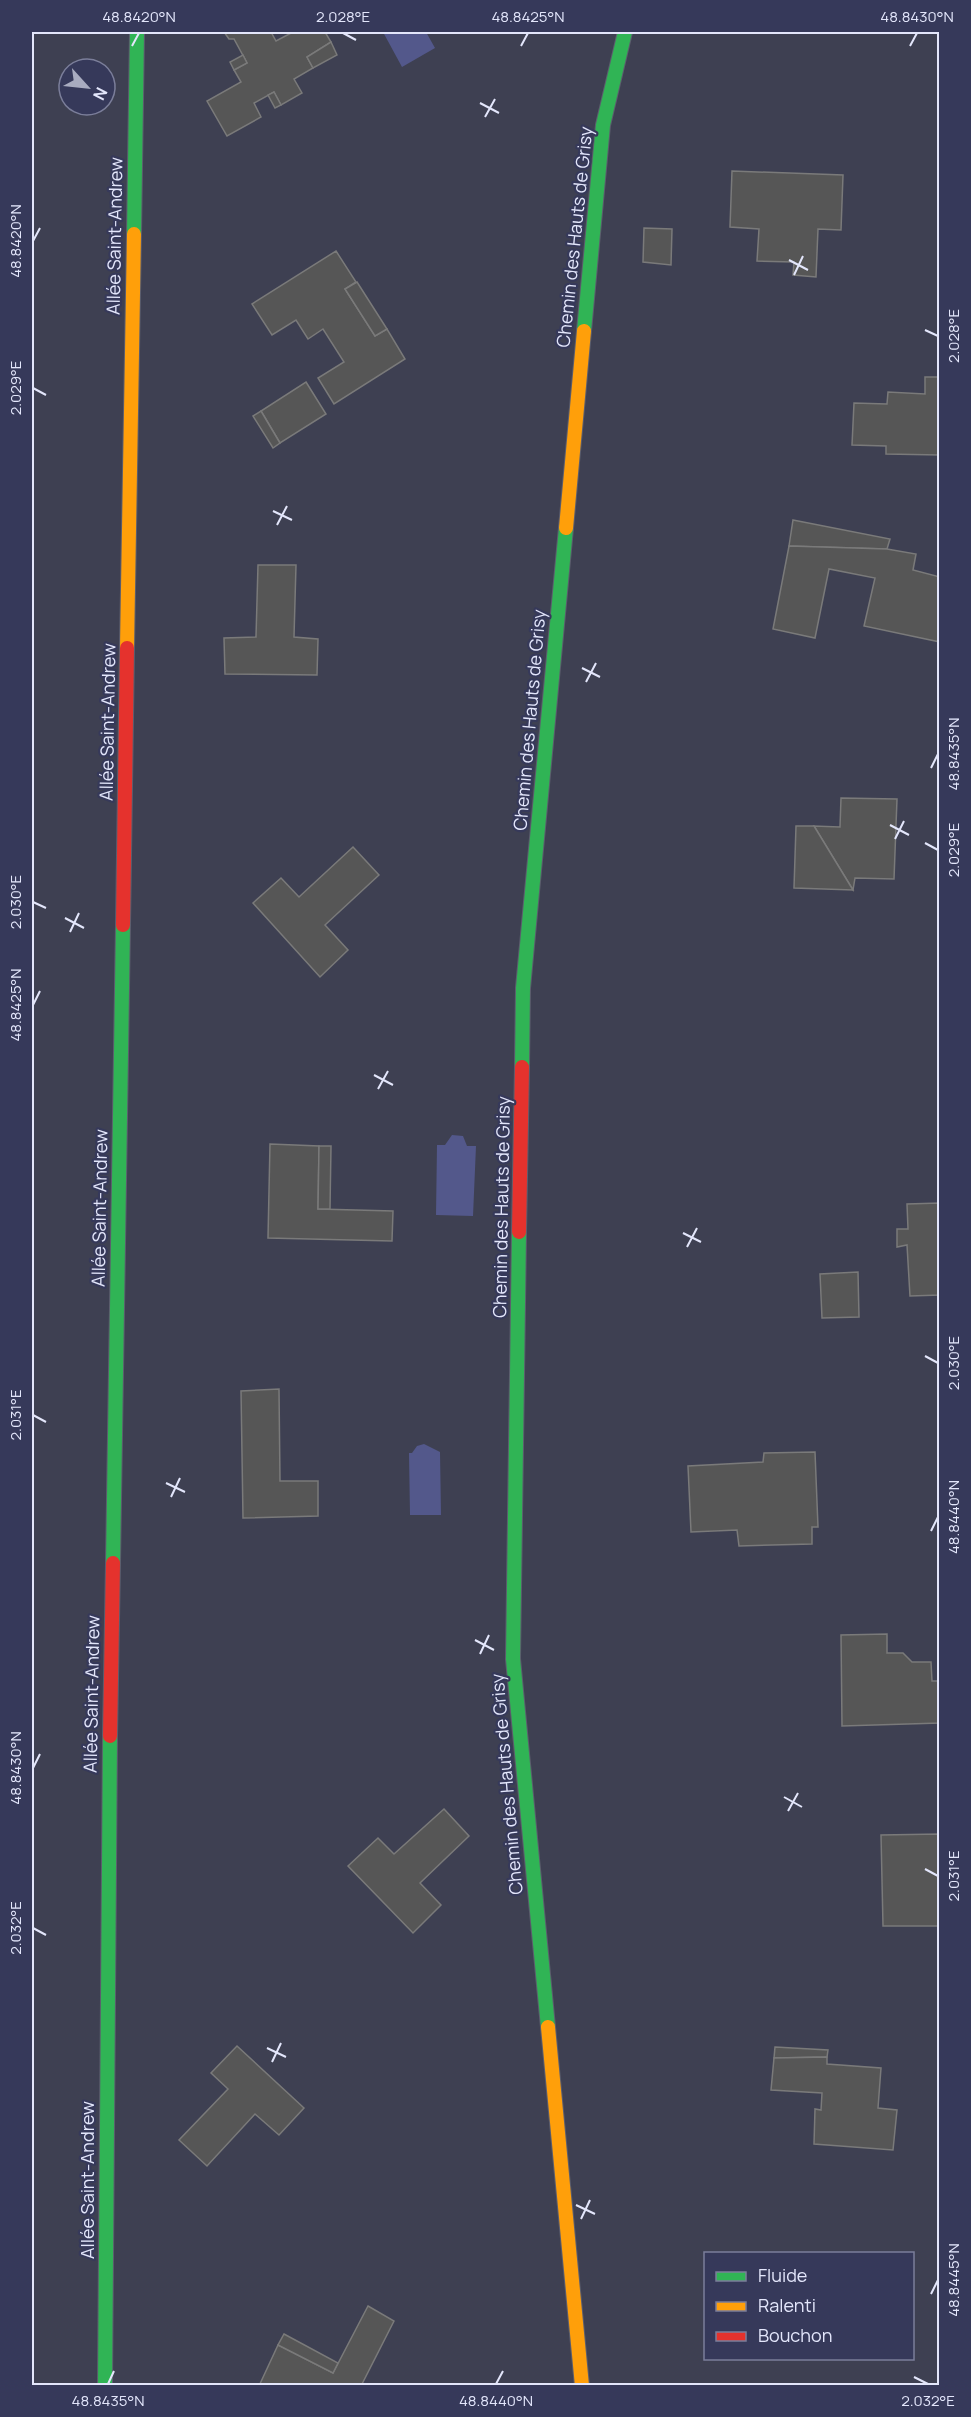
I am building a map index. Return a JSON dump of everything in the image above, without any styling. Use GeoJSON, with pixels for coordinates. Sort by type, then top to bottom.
{"type":"FeatureCollection","features":[{"type":"Feature","properties":{"kind":"street","name":"Allée Saint-Andrew"},"geometry":{"type":"LineString","coordinates":[[105,2385],[111,1645],[137,32]]}},
{"type":"Feature","properties":{"kind":"street","name":"Chemin des Hauts de Grisy"},"geometry":{"type":"LineString","coordinates":[[582,2385],[513,1659],[523,988],[603,125],[625,32]]}},
{"type":"Feature","properties":{"kind":"water"},"geometry":{"type":"Polygon","coordinates":[[[383,32],[426,32],[435,48],[402,67],[383,32]]]}},
{"type":"Feature","properties":{"kind":"water"},"geometry":{"type":"Polygon","coordinates":[[[452,1135],[463,1136],[467,1146],[476,1146],[473,1216],[436,1215],[437,1145],[445,1145],[452,1135]]]}},
{"type":"Feature","properties":{"kind":"water"},"geometry":{"type":"Polygon","coordinates":[[[424,1444],[440,1452],[441,1515],[410,1515],[409,1453],[412,1453],[417,1446],[424,1444]]]}},
{"type":"Feature","properties":{"kind":"building"},"geometry":{"type":"Polygon","coordinates":[[[224,32],[271,32],[276,41],[293,32],[325,32],[331,42],[307,57],[313,68],[294,79],[302,93],[281,105],[274,92],[254,103],[261,117],[227,136],[207,101],[241,82],[234,70],[247,63],[234,39],[229,39],[224,32]]]}},
{"type":"Feature","properties":{"kind":"building"},"geometry":{"type":"Polygon","coordinates":[[[331,42],[337,55],[313,68],[307,57],[331,42]]]}},
{"type":"Feature","properties":{"kind":"building"},"geometry":{"type":"Polygon","coordinates":[[[243,55],[247,63],[234,70],[230,62],[243,55]]]}},
{"type":"Feature","properties":{"kind":"building"},"geometry":{"type":"Polygon","coordinates":[[[274,92],[281,105],[275,108],[268,95],[274,92]]]}},
{"type":"Feature","properties":{"kind":"building"},"geometry":{"type":"Polygon","coordinates":[[[732,171],[843,175],[841,230],[818,229],[816,277],[793,275],[794,262],[757,261],[759,229],[730,227],[732,171]]]}},
{"type":"Feature","properties":{"kind":"building"},"geometry":{"type":"Polygon","coordinates":[[[644,228],[672,229],[671,265],[643,262],[644,228]]]}},
{"type":"Feature","properties":{"kind":"building"},"geometry":{"type":"Polygon","coordinates":[[[336,251],[356,282],[345,289],[375,336],[387,329],[405,359],[334,404],[318,378],[344,362],[323,329],[308,339],[296,320],[272,335],[252,304],[336,251]]]}},
{"type":"Feature","properties":{"kind":"building"},"geometry":{"type":"Polygon","coordinates":[[[357,282],[387,329],[375,336],[345,289],[357,282]]]}},
{"type":"Feature","properties":{"kind":"building"},"geometry":{"type":"Polygon","coordinates":[[[925,377],[940,377],[940,455],[886,454],[886,446],[852,445],[854,403],[887,404],[888,392],[925,394],[925,377]]]}},
{"type":"Feature","properties":{"kind":"building"},"geometry":{"type":"Polygon","coordinates":[[[306,382],[326,414],[280,443],[261,411],[306,382]]]}},
{"type":"Feature","properties":{"kind":"building"},"geometry":{"type":"Polygon","coordinates":[[[261,411],[280,443],[273,448],[253,416],[261,411]]]}},
{"type":"Feature","properties":{"kind":"building"},"geometry":{"type":"Polygon","coordinates":[[[793,520],[890,539],[887,549],[789,546],[793,520]]]}},
{"type":"Feature","properties":{"kind":"building"},"geometry":{"type":"Polygon","coordinates":[[[789,546],[887,549],[916,554],[913,570],[940,577],[940,642],[864,626],[875,578],[829,569],[815,638],[773,629],[789,546]]]}},
{"type":"Feature","properties":{"kind":"building"},"geometry":{"type":"Polygon","coordinates":[[[258,565],[296,565],[294,637],[318,639],[317,675],[225,674],[224,638],[256,637],[258,565]]]}},
{"type":"Feature","properties":{"kind":"building"},"geometry":{"type":"Polygon","coordinates":[[[841,798],[897,799],[894,879],[855,878],[853,890],[814,826],[840,827],[841,798]]]}},
{"type":"Feature","properties":{"kind":"building"},"geometry":{"type":"Polygon","coordinates":[[[796,826],[814,826],[853,890],[794,888],[796,826]]]}},
{"type":"Feature","properties":{"kind":"building"},"geometry":{"type":"Polygon","coordinates":[[[353,847],[379,875],[325,925],[348,950],[320,977],[253,903],[281,878],[299,897],[353,847]]]}},
{"type":"Feature","properties":{"kind":"building"},"geometry":{"type":"Polygon","coordinates":[[[270,1144],[319,1146],[318,1209],[393,1211],[392,1241],[268,1238],[270,1144]]]}},
{"type":"Feature","properties":{"kind":"building"},"geometry":{"type":"Polygon","coordinates":[[[319,1146],[331,1146],[330,1209],[318,1209],[319,1146]]]}},
{"type":"Feature","properties":{"kind":"building"},"geometry":{"type":"Polygon","coordinates":[[[940,1203],[940,1295],[910,1296],[907,1245],[897,1247],[897,1229],[908,1229],[907,1204],[940,1203]]]}},
{"type":"Feature","properties":{"kind":"building"},"geometry":{"type":"Polygon","coordinates":[[[858,1272],[859,1317],[822,1318],[820,1274],[858,1272]]]}},
{"type":"Feature","properties":{"kind":"building"},"geometry":{"type":"Polygon","coordinates":[[[279,1389],[280,1481],[318,1481],[318,1516],[243,1518],[241,1391],[279,1389]]]}},
{"type":"Feature","properties":{"kind":"building"},"geometry":{"type":"Polygon","coordinates":[[[815,1452],[818,1527],[812,1527],[812,1544],[739,1546],[737,1530],[691,1532],[688,1466],[763,1462],[764,1453],[815,1452]]]}},
{"type":"Feature","properties":{"kind":"building"},"geometry":{"type":"Polygon","coordinates":[[[887,1634],[887,1653],[903,1653],[912,1662],[931,1662],[932,1681],[940,1681],[940,1723],[842,1726],[841,1635],[887,1634]]]}},
{"type":"Feature","properties":{"kind":"building"},"geometry":{"type":"Polygon","coordinates":[[[444,1809],[469,1836],[420,1883],[441,1905],[413,1933],[348,1866],[378,1838],[394,1854],[444,1809]]]}},
{"type":"Feature","properties":{"kind":"building"},"geometry":{"type":"Polygon","coordinates":[[[940,1834],[940,1926],[883,1926],[881,1835],[940,1834]]]}},
{"type":"Feature","properties":{"kind":"building"},"geometry":{"type":"Polygon","coordinates":[[[237,2046],[304,2108],[279,2135],[255,2114],[207,2166],[179,2140],[228,2089],[211,2073],[237,2046]]]}},
{"type":"Feature","properties":{"kind":"building"},"geometry":{"type":"Polygon","coordinates":[[[775,2047],[828,2050],[827,2057],[774,2058],[775,2047]]]}},
{"type":"Feature","properties":{"kind":"building"},"geometry":{"type":"Polygon","coordinates":[[[827,2057],[827,2064],[881,2068],[878,2108],[897,2110],[893,2150],[814,2144],[815,2109],[821,2110],[822,2093],[771,2090],[774,2058],[827,2057]]]}},
{"type":"Feature","properties":{"kind":"building"},"geometry":{"type":"Polygon","coordinates":[[[368,2306],[394,2321],[361,2386],[259,2386],[278,2345],[333,2373],[368,2306]]]}},
{"type":"Feature","properties":{"kind":"building"},"geometry":{"type":"Polygon","coordinates":[[[284,2334],[338,2363],[333,2373],[278,2345],[284,2334]]]}},
{"type":"Feature","properties":{"kind":"traffic: fast"},"geometry":{"type":"LineString","coordinates":[[134,234],[137,32]]}},
{"type":"Feature","properties":{"kind":"traffic: fast"},"geometry":{"type":"LineString","coordinates":[[584,331],[603,125],[625,32]]}},
{"type":"Feature","properties":{"kind":"traffic: fast"},"geometry":{"type":"LineString","coordinates":[[522,1067],[523,988],[566,528]]}},
{"type":"Feature","properties":{"kind":"traffic: fast"},"geometry":{"type":"LineString","coordinates":[[113,1563],[123,925]]}},
{"type":"Feature","properties":{"kind":"traffic: fast"},"geometry":{"type":"LineString","coordinates":[[519,1232],[513,1659],[548,2027]]}},
{"type":"Feature","properties":{"kind":"traffic: fast"},"geometry":{"type":"LineString","coordinates":[[105,2386],[110,1736]]}},
{"type":"Feature","properties":{"kind":"traffic: slow"},"geometry":{"type":"LineString","coordinates":[[127,648],[134,234]]}},
{"type":"Feature","properties":{"kind":"traffic: slow"},"geometry":{"type":"LineString","coordinates":[[566,528],[584,331]]}},
{"type":"Feature","properties":{"kind":"traffic: slow"},"geometry":{"type":"LineString","coordinates":[[548,2027],[582,2386]]}},
{"type":"Feature","properties":{"kind":"traffic: jam"},"geometry":{"type":"LineString","coordinates":[[123,925],[127,648]]}},
{"type":"Feature","properties":{"kind":"traffic: jam"},"geometry":{"type":"LineString","coordinates":[[519,1232],[522,1067]]}},
{"type":"Feature","properties":{"kind":"traffic: jam"},"geometry":{"type":"LineString","coordinates":[[110,1736],[113,1563]]}}]}
